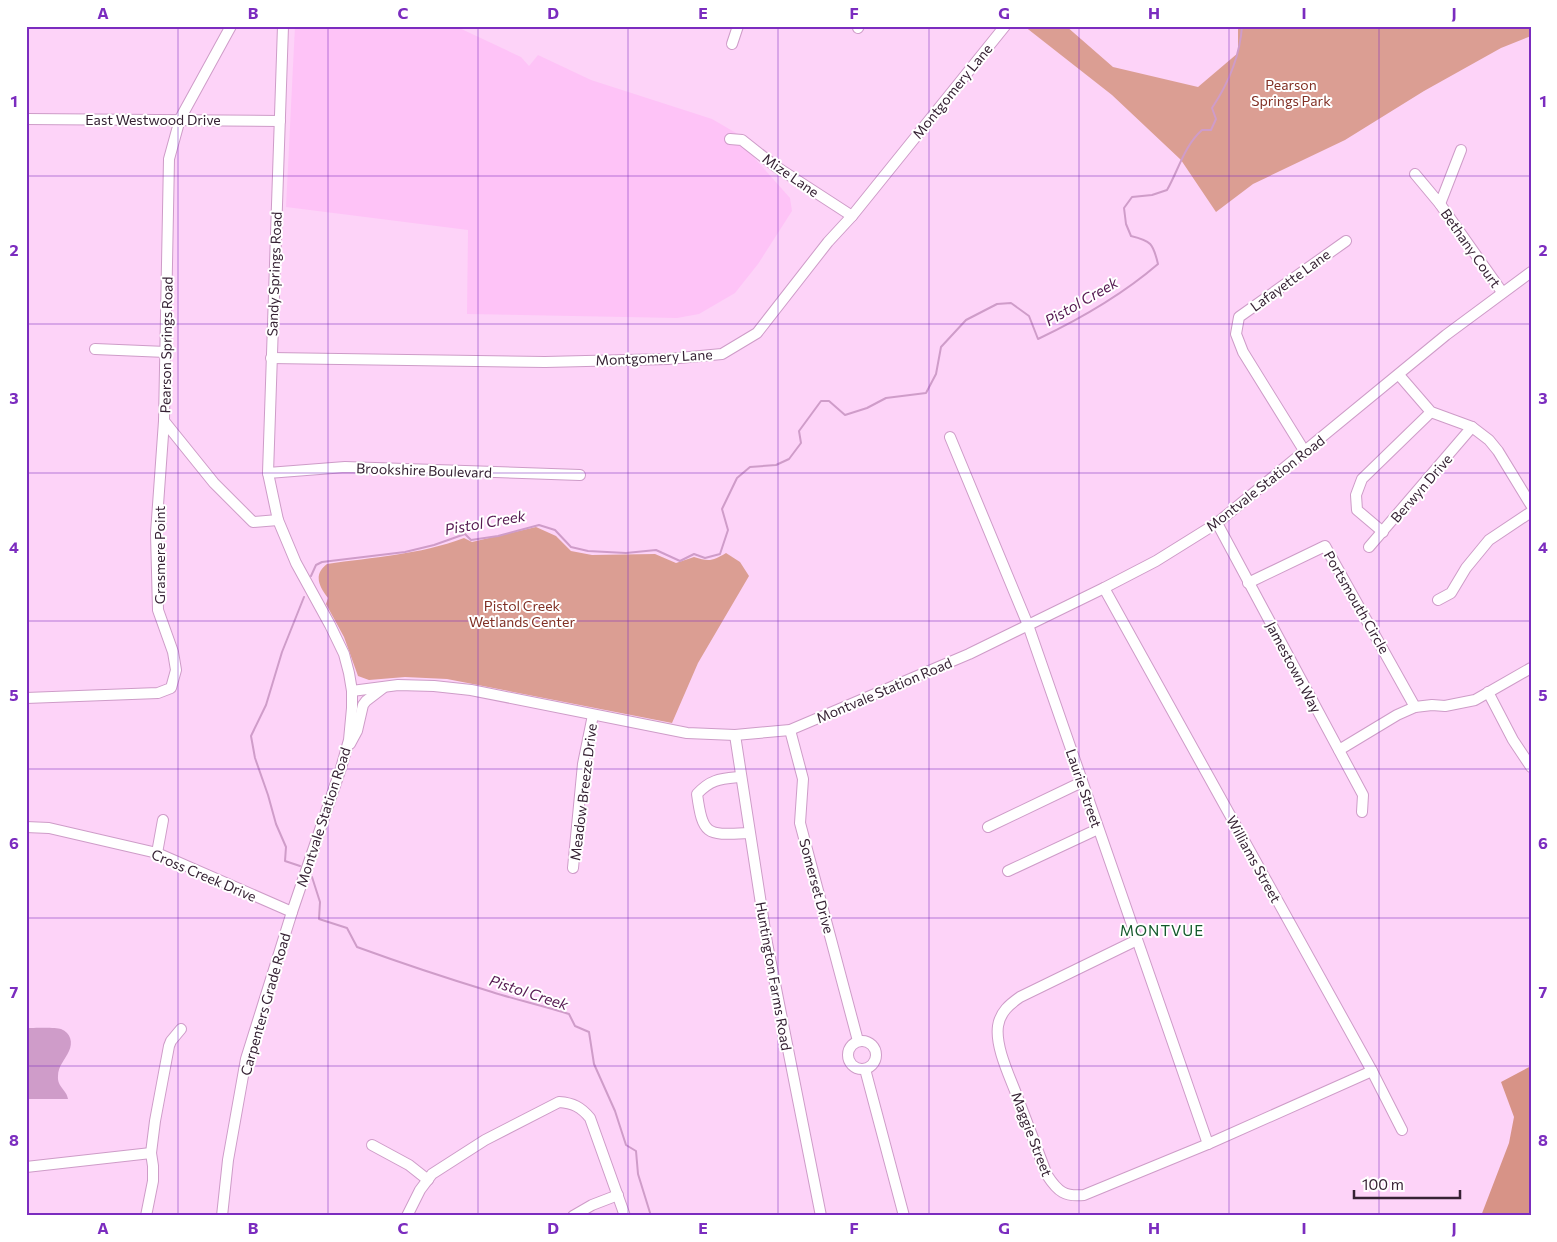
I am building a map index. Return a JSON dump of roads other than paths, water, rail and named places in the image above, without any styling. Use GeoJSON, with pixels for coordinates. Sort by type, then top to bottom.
{"type":"FeatureCollection","features":[{"type":"Feature","properties":{"kind":"street","name":"Pearson Springs Road"},"geometry":{"type":"LineString","coordinates":[[231,26],[180,119],[168,159],[164,422],[214,483],[253,522],[278,520]]}},
{"type":"Feature","properties":{"kind":"street","name":"Sandy Springs Road"},"geometry":{"type":"LineString","coordinates":[[278,520],[268,474],[284,26]]}},
{"type":"Feature","properties":{"kind":"street"},"geometry":{"type":"LineString","coordinates":[[732,44],[738,26]]}},
{"type":"Feature","properties":{"kind":"street","name":"Montgomery Lane"},"geometry":{"type":"LineString","coordinates":[[271,358],[545,362],[668,359],[722,354],[757,333],[828,242],[852,216],[1004,26]]}},
{"type":"Feature","properties":{"kind":"street","name":"East Westwood Drive"},"geometry":{"type":"LineString","coordinates":[[26,118],[280,121]]}},
{"type":"Feature","properties":{"kind":"street","name":"Mize Lane"},"geometry":{"type":"LineString","coordinates":[[730,139],[742,140],[775,166],[852,216]]}},
{"type":"Feature","properties":{"kind":"street"},"geometry":{"type":"LineString","coordinates":[[1440,204],[1461,150]]}},
{"type":"Feature","properties":{"kind":"street","name":"Bethany Court"},"geometry":{"type":"LineString","coordinates":[[1415,174],[1440,204],[1502,292]]}},
{"type":"Feature","properties":{"kind":"street","name":"Lafayette Lane"},"geometry":{"type":"LineString","coordinates":[[1306,452],[1243,352],[1236,334],[1239,317],[1346,241]]}},
{"type":"Feature","properties":{"kind":"street","name":"Montvale Station Road"},"geometry":{"type":"LineString","coordinates":[[292,912],[346,752],[350,728],[352,691],[398,685],[434,686],[471,690],[687,732],[735,734],[790,730],[969,654],[1156,561],[1217,523],[1306,452],[1446,334],[1531,272]]}},
{"type":"Feature","properties":{"kind":"street"},"geometry":{"type":"LineString","coordinates":[[95,349],[166,352]]}},
{"type":"Feature","properties":{"kind":"street"},"geometry":{"type":"LineString","coordinates":[[1398,375],[1431,412],[1472,427],[1489,440],[1498,451],[1531,505]]}},
{"type":"Feature","properties":{"kind":"street"},"geometry":{"type":"LineString","coordinates":[[1383,532],[1357,510],[1356,494],[1362,478],[1431,412]]}},
{"type":"Feature","properties":{"kind":"street","name":"Grasmere Point"},"geometry":{"type":"LineString","coordinates":[[26,698],[158,693],[171,688],[176,670],[173,652],[158,610],[156,533],[164,422]]}},
{"type":"Feature","properties":{"kind":"street","name":"Berwyn Drive"},"geometry":{"type":"LineString","coordinates":[[1370,547],[1472,427]]}},
{"type":"Feature","properties":{"kind":"street","name":"Laurie Street"},"geometry":{"type":"LineString","coordinates":[[950,437],[1028,625],[1208,1144]]}},
{"type":"Feature","properties":{"kind":"street","name":"Brookshire Boulevard"},"geometry":{"type":"LineString","coordinates":[[268,474],[345,467],[580,475]]}},
{"type":"Feature","properties":{"kind":"street"},"geometry":{"type":"LineString","coordinates":[[1438,600],[1451,593],[1466,568],[1489,540],[1531,512]]}},
{"type":"Feature","properties":{"kind":"street"},"geometry":{"type":"LineString","coordinates":[[278,520],[300,572],[339,643],[349,673],[352,691]]}},
{"type":"Feature","properties":{"kind":"street","name":"Jamestown Way"},"geometry":{"type":"LineString","coordinates":[[1217,523],[1363,795],[1362,812]]}},
{"type":"Feature","properties":{"kind":"street","name":"Portsmouth Circle"},"geometry":{"type":"LineString","coordinates":[[1248,583],[1325,546],[1415,707]]}},
{"type":"Feature","properties":{"kind":"street","name":"Williams Street"},"geometry":{"type":"LineString","coordinates":[[1104,588],[1372,1072],[1402,1130]]}},
{"type":"Feature","properties":{"kind":"street"},"geometry":{"type":"LineString","coordinates":[[1339,750],[1415,707],[1445,706],[1474,700],[1531,668]]}},
{"type":"Feature","properties":{"kind":"street"},"geometry":{"type":"LineString","coordinates":[[346,752],[358,731],[362,705],[385,687]]}},
{"type":"Feature","properties":{"kind":"street"},"geometry":{"type":"LineString","coordinates":[[1488,692],[1513,740],[1531,767]]}},
{"type":"Feature","properties":{"kind":"street","name":"Meadow Breeze Drive"},"geometry":{"type":"LineString","coordinates":[[573,868],[583,764],[593,715]]}},
{"type":"Feature","properties":{"kind":"street","name":"Somerset Drive"},"geometry":{"type":"LineString","coordinates":[[790,730],[803,779],[800,823],[858,1041]]}},
{"type":"Feature","properties":{"kind":"street","name":"Huntington Farms Road"},"geometry":{"type":"LineString","coordinates":[[735,734],[768,953],[821,1216]]}},
{"type":"Feature","properties":{"kind":"street"},"geometry":{"type":"LineString","coordinates":[[740,777],[723,779],[707,784],[697,794],[700,815],[704,827],[713,833],[749,833]]}},
{"type":"Feature","properties":{"kind":"street"},"geometry":{"type":"LineString","coordinates":[[988,828],[1082,782]]}},
{"type":"Feature","properties":{"kind":"street"},"geometry":{"type":"LineString","coordinates":[[157,854],[163,820]]}},
{"type":"Feature","properties":{"kind":"street","name":"Cross Creek Drive"},"geometry":{"type":"LineString","coordinates":[[26,827],[49,828],[157,854],[292,912]]}},
{"type":"Feature","properties":{"kind":"street"},"geometry":{"type":"LineString","coordinates":[[1008,871],[1098,829]]}},
{"type":"Feature","properties":{"kind":"street","name":"Carpenters Grade Road"},"geometry":{"type":"LineString","coordinates":[[222,1216],[228,1160],[246,1059],[292,912]]}},
{"type":"Feature","properties":{"kind":"street","name":"Maggie Street"},"geometry":{"type":"LineString","coordinates":[[1137,940],[1020,997],[1008,1006],[1000,1016],[998,1034],[1004,1060],[1047,1175],[1054,1186],[1063,1193],[1072,1196],[1084,1195],[1208,1144],[1372,1072]]}},
{"type":"Feature","properties":{"kind":"street"},"geometry":{"type":"LineString","coordinates":[[146,1216],[153,1181],[154,1166],[151,1153],[155,1121],[169,1046],[181,1029]]}},
{"type":"Feature","properties":{"kind":"street"},"geometry":{"type":"LineString","coordinates":[[866,1040],[872,1044],[876,1051],[876,1059],[872,1066],[865,1069],[858,1069],[851,1065],[848,1058],[851,1044],[858,1041],[866,1040]]}},
{"type":"Feature","properties":{"kind":"street"},"geometry":{"type":"LineString","coordinates":[[865,1069],[904,1216]]}},
{"type":"Feature","properties":{"kind":"street"},"geometry":{"type":"LineString","coordinates":[[406,1216],[420,1190],[432,1174],[485,1140],[560,1102],[570,1103],[583,1109],[590,1118],[625,1216]]}},
{"type":"Feature","properties":{"kind":"street"},"geometry":{"type":"LineString","coordinates":[[372,1145],[409,1165],[428,1180]]}},
{"type":"Feature","properties":{"kind":"street"},"geometry":{"type":"LineString","coordinates":[[26,1167],[151,1153]]}},
{"type":"Feature","properties":{"kind":"street"},"geometry":{"type":"LineString","coordinates":[[573,1216],[592,1205],[618,1195]]}},
{"type":"Feature","properties":{"kind":"waterway","name":"Pistol Creek"},"geometry":{"type":"LineString","coordinates":[[311,576],[316,565],[322,562],[405,552],[434,545],[465,534],[471,540],[498,536],[539,525],[555,530],[571,547],[588,551],[626,553],[656,550],[680,561],[694,554],[705,558],[720,554],[728,530],[722,509],[737,478],[750,467],[776,465],[789,459],[801,443],[799,431],[821,401],[829,401],[845,415],[867,408],[886,398],[926,393],[936,374],[941,347],[966,320],[997,304],[1011,303],[1029,316],[1038,339],[1100,306],[1158,264],[1153,247],[1147,242],[1131,236],[1126,224],[1124,208],[1132,197],[1152,195],[1167,190],[1182,158],[1196,136],[1202,130],[1211,130],[1216,119],[1212,108],[1223,89],[1236,59],[1242,26]]}},
{"type":"Feature","properties":{"kind":"waterway","name":"Pistol Creek"},"geometry":{"type":"LineString","coordinates":[[300,866],[285,861],[286,847],[276,824],[255,758],[251,736],[266,705],[282,652],[304,597]]}},
{"type":"Feature","properties":{"kind":"waterway","name":"Pistol Creek"},"geometry":{"type":"LineString","coordinates":[[312,877],[320,902],[319,919],[347,928],[357,947],[501,995],[569,1014],[575,1026],[589,1032],[594,1064],[615,1111],[626,1145],[636,1151],[638,1174],[651,1216]]}},
{"type":"Feature","properties":{"kind":"district","name":"MONTVUE"},"geometry":{"type":"Point","coordinates":[1162,930]}},
{"type":"Feature","properties":{"kind":"park label","name":"Pearson Springs Park"},"geometry":{"type":"Point","coordinates":[1291,92]}},
{"type":"Feature","properties":{"kind":"park label","name":"Pistol Creek Wetlands Center"},"geometry":{"type":"Point","coordinates":[522,614]}}]}
